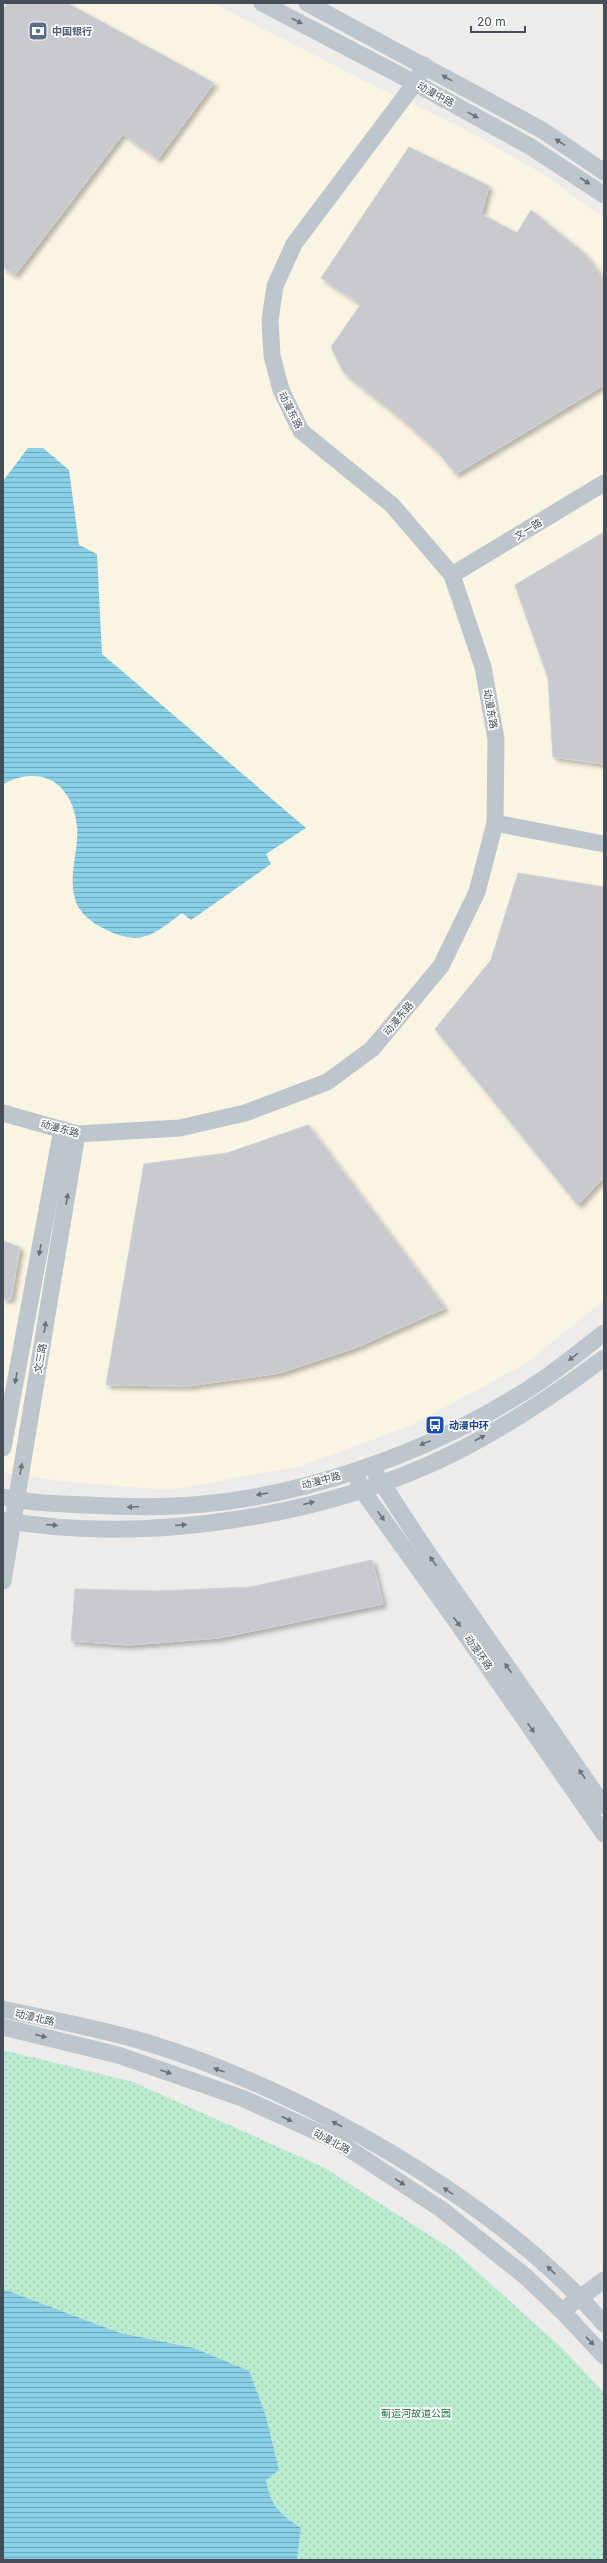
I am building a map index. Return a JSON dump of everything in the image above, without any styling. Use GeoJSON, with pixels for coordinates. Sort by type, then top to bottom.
{"type":"FeatureCollection","features":[{"type":"Feature","properties":{"kind":"street","name":"动漫中路"},"geometry":{"type":"LineString","coordinates":[[262,3],[415,82],[531,147],[604,195]]}},
{"type":"Feature","properties":{"kind":"street","name":"动漫中路"},"geometry":{"type":"LineString","coordinates":[[307,3],[542,130],[604,172]]}},
{"type":"Feature","properties":{"kind":"street","name":"动漫东路"},"geometry":{"type":"LineString","coordinates":[[3,1113],[70,1132],[180,1128],[245,1113],[327,1082],[372,1049],[441,966],[477,892],[495,823],[496,738],[483,667],[452,575],[392,505],[301,431],[281,390],[272,356],[270,320],[275,286],[294,244],[415,82],[424,65]]}},
{"type":"Feature","properties":{"kind":"street","name":"文一路"},"geometry":{"type":"LineString","coordinates":[[452,575],[604,483]]}},
{"type":"Feature","properties":{"kind":"street"},"geometry":{"type":"LineString","coordinates":[[495,823],[604,844]]}},
{"type":"Feature","properties":{"kind":"street","name":"文三路"},"geometry":{"type":"LineString","coordinates":[[3,1448],[70,1132]]}},
{"type":"Feature","properties":{"kind":"street","name":"文三路"},"geometry":{"type":"LineString","coordinates":[[3,1581],[9,1499],[70,1132]]}},
{"type":"Feature","properties":{"kind":"street","name":"动漫中路"},"geometry":{"type":"LineString","coordinates":[[9,1499],[121,1507],[203,1504],[319,1482],[372,1465],[436,1439],[512,1400],[552,1374],[604,1333]]}},
{"type":"Feature","properties":{"kind":"street","name":"动漫中路"},"geometry":{"type":"LineString","coordinates":[[8,1521],[74,1528],[138,1528],[224,1522],[362,1490],[451,1454],[505,1425],[560,1391],[604,1358]]}},
{"type":"Feature","properties":{"kind":"street","name":"动漫环路"},"geometry":{"type":"LineString","coordinates":[[372,1465],[381,1483],[604,1806]]}},
{"type":"Feature","properties":{"kind":"street","name":"动漫环路"},"geometry":{"type":"LineString","coordinates":[[354,1471],[362,1490],[459,1625],[604,1834]]}},
{"type":"Feature","properties":{"kind":"street","name":"动漫北路"},"geometry":{"type":"LineString","coordinates":[[3,2009],[145,2042],[270,2088],[398,2157],[475,2210],[540,2260],[579,2298],[598,2307],[604,2324]]}},
{"type":"Feature","properties":{"kind":"street","name":"动漫北路"},"geometry":{"type":"LineString","coordinates":[[3,2027],[118,2055],[242,2098],[337,2141],[441,2209],[525,2276],[563,2312],[604,2356]]}},
{"type":"Feature","properties":{"kind":"street"},"geometry":{"type":"LineString","coordinates":[[563,2312],[604,2280]]}},
{"type":"Feature","properties":{"kind":"street"},"geometry":{"type":"LineString","coordinates":[[576,2326],[598,2307]]}},
{"type":"Feature","properties":{"kind":"shaded area"},"geometry":{"type":"Polygon","coordinates":[[[3,3],[213,3],[363,80],[461,127],[546,176],[604,218],[604,1300],[525,1364],[412,1425],[301,1466],[170,1490],[58,1481],[3,1472],[3,3]]]}},
{"type":"Feature","properties":{"kind":"green space","name":"蓟运河故道公园"},"geometry":{"type":"Polygon","coordinates":[[[3,2050],[133,2082],[325,2168],[454,2251],[563,2349],[604,2393],[604,2560],[297,2560],[301,2528],[287,2518],[277,2508],[270,2497],[266,2480],[279,2470],[265,2413],[248,2372],[194,2348],[120,2333],[3,2289],[3,2050]]]}},
{"type":"Feature","properties":{"kind":"water"},"geometry":{"type":"Polygon","coordinates":[[[28,448],[43,448],[69,470],[79,545],[97,554],[102,654],[306,828],[266,854],[271,864],[191,920],[182,913],[157,931],[141,937],[132,938],[122,936],[106,930],[84,915],[77,905],[73,890],[73,872],[77,845],[77,827],[74,812],[69,799],[62,789],[53,782],[42,777],[30,776],[17,778],[3,784],[3,481],[28,448]]]}},
{"type":"Feature","properties":{"kind":"water"},"geometry":{"type":"Polygon","coordinates":[[[3,2289],[120,2333],[194,2348],[249,2371],[265,2413],[279,2470],[266,2480],[270,2497],[277,2508],[287,2518],[301,2528],[297,2560],[3,2560],[3,2289]]]}},
{"type":"Feature","properties":{"kind":"building"},"geometry":{"type":"Polygon","coordinates":[[[8,3],[67,3],[214,83],[158,159],[123,134],[15,275],[3,267],[3,9],[8,3]]]}},
{"type":"Feature","properties":{"kind":"building"},"geometry":{"type":"Polygon","coordinates":[[[409,147],[489,186],[481,214],[517,233],[531,210],[585,254],[604,280],[604,385],[456,474],[438,452],[403,420],[344,373],[331,347],[361,304],[321,278],[409,147]]]}},
{"type":"Feature","properties":{"kind":"building"},"geometry":{"type":"Polygon","coordinates":[[[604,532],[604,764],[553,757],[548,678],[515,585],[604,532]]]}},
{"type":"Feature","properties":{"kind":"building"},"geometry":{"type":"Polygon","coordinates":[[[518,873],[604,887],[604,1177],[578,1205],[435,1029],[491,960],[518,873]]]}},
{"type":"Feature","properties":{"kind":"building"},"geometry":{"type":"Polygon","coordinates":[[[308,1125],[445,1308],[355,1348],[280,1373],[188,1386],[106,1385],[144,1164],[227,1153],[308,1125]]]}},
{"type":"Feature","properties":{"kind":"building"},"geometry":{"type":"Polygon","coordinates":[[[3,1241],[20,1247],[11,1299],[3,1299],[3,1241]]]}},
{"type":"Feature","properties":{"kind":"building"},"geometry":{"type":"Polygon","coordinates":[[[372,1560],[383,1604],[219,1638],[129,1645],[71,1641],[75,1589],[158,1591],[251,1587],[372,1560]]]}},
{"type":"Feature","properties":{"kind":"place","name":"中国银行"},"geometry":{"type":"Point","coordinates":[38,31]}},
{"type":"Feature","properties":{"kind":"place","name":"动漫中环"},"geometry":{"type":"Point","coordinates":[435,1425]}}]}
